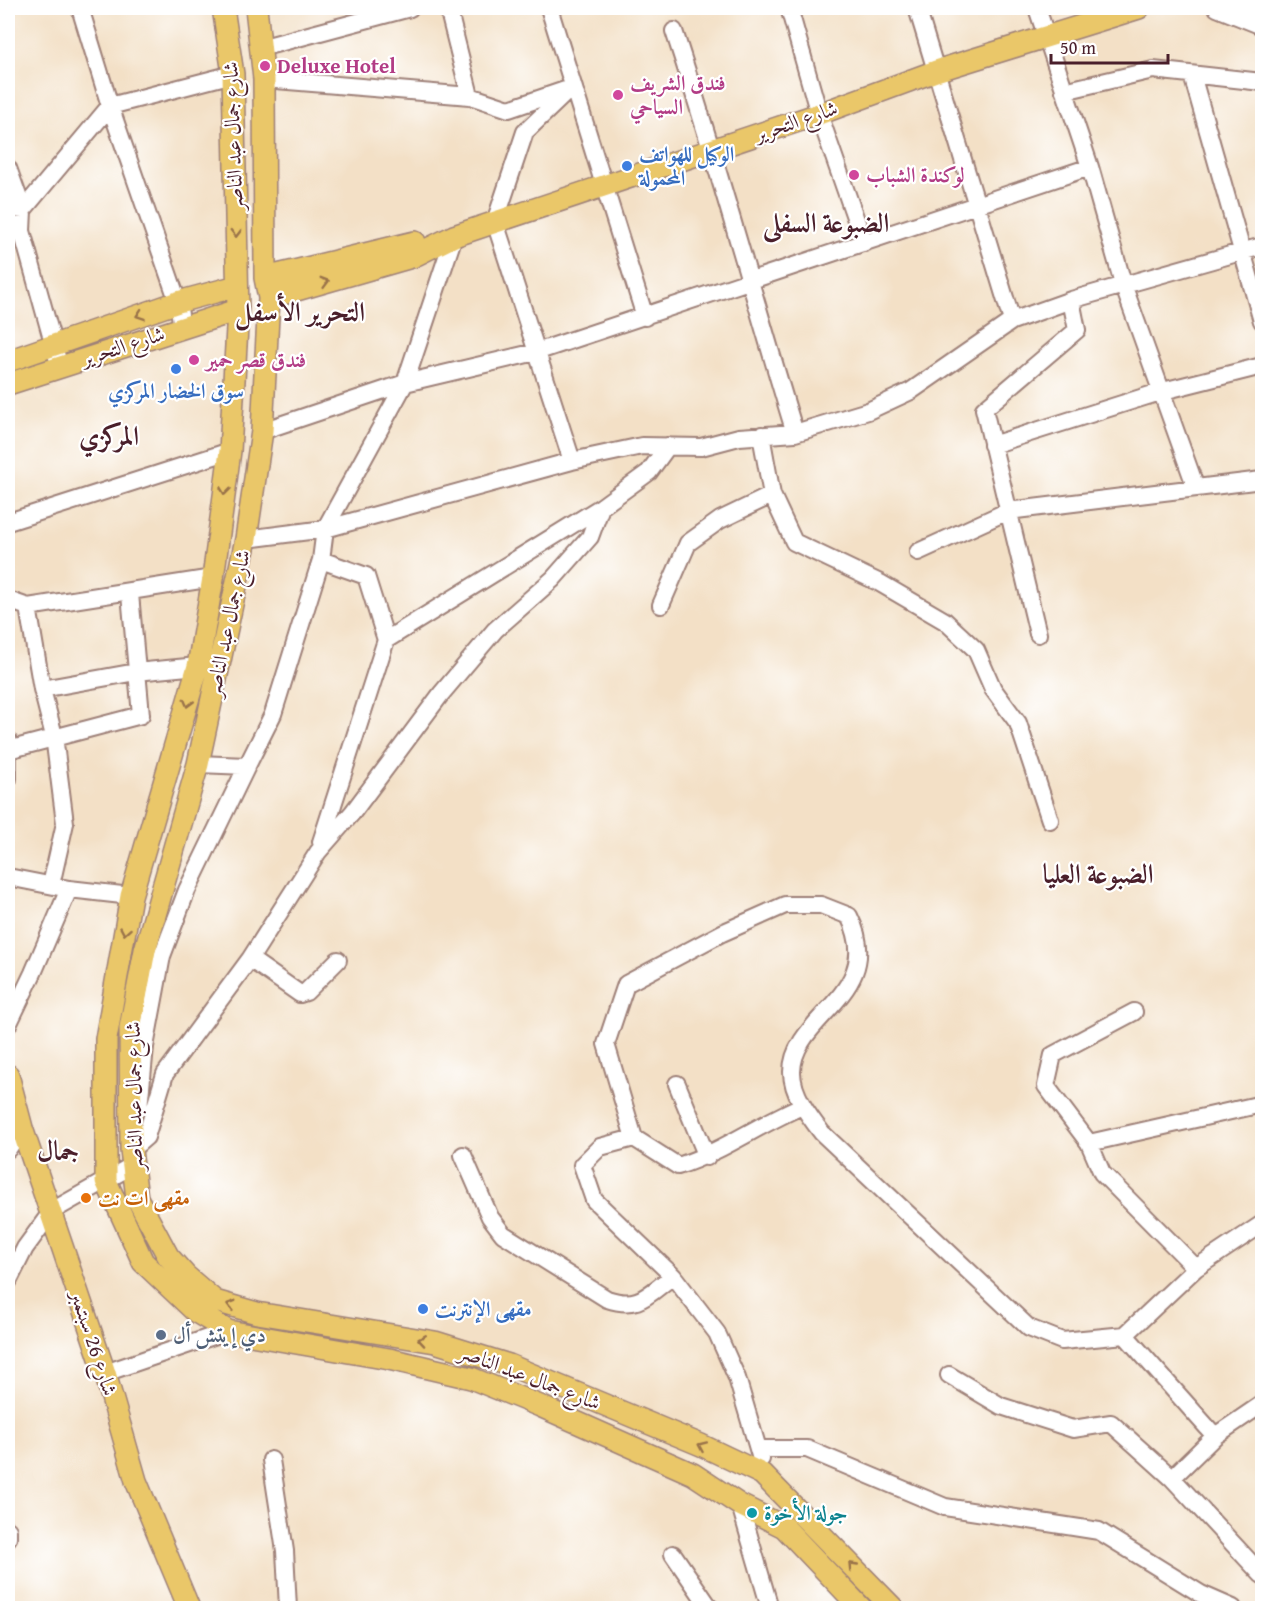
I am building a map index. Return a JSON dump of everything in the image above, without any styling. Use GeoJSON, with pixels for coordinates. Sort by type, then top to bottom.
{"type":"FeatureCollection","features":[{"type":"Feature","properties":{"kind":"main road","name":"شارع جمال عبد الناصر"},"geometry":{"type":"LineString","coordinates":[[223,8],[232,74],[238,310],[230,451],[213,578],[198,666],[131,896],[106,1039],[106,1181],[143,1262],[196,1312],[228,1330],[389,1359],[471,1378],[693,1474],[740,1505],[784,1527],[861,1608]]}},
{"type":"Feature","properties":{"kind":"main road","name":"شارع جمال عبد الناصر"},"geometry":{"type":"LineString","coordinates":[[256,8],[264,79],[267,288],[262,431],[246,539],[198,764],[145,950],[130,1028],[137,1198],[168,1256],[186,1276],[216,1301],[257,1313],[435,1342],[509,1365],[701,1445],[762,1474],[892,1608]]}},
{"type":"Feature","properties":{"kind":"main road","name":"شارع التحرير"},"geometry":{"type":"LineString","coordinates":[[267,288],[412,257],[454,236],[819,114],[936,71],[1139,8]]}},
{"type":"Feature","properties":{"kind":"main road","name":"شارع التحرير"},"geometry":{"type":"LineString","coordinates":[[8,361],[178,302],[237,286]]}},
{"type":"Feature","properties":{"kind":"main road","name":"شارع التحرير"},"geometry":{"type":"LineString","coordinates":[[8,384],[238,310]]}},
{"type":"Feature","properties":{"kind":"main road","name":"شارع 26 سبتمبر"},"geometry":{"type":"LineString","coordinates":[[9,1084],[105,1373],[136,1481],[189,1608]]}},
{"type":"Feature","properties":{"kind":"main road"},"geometry":{"type":"LineString","coordinates":[[740,1505],[759,1506],[765,1502],[769,1489],[762,1474]]}},
{"type":"Feature","properties":{"kind":"street"},"geometry":{"type":"LineString","coordinates":[[80,8],[110,106],[178,302],[182,327]]}},
{"type":"Feature","properties":{"kind":"street"},"geometry":{"type":"LineString","coordinates":[[260,48],[410,8]]}},
{"type":"Feature","properties":{"kind":"street"},"geometry":{"type":"LineString","coordinates":[[448,8],[470,96]]}},
{"type":"Feature","properties":{"kind":"street"},"geometry":{"type":"LineString","coordinates":[[549,8],[571,88],[645,317]]}},
{"type":"Feature","properties":{"kind":"street"},"geometry":{"type":"LineString","coordinates":[[789,8],[819,114],[864,243]]}},
{"type":"Feature","properties":{"kind":"street"},"geometry":{"type":"LineString","coordinates":[[917,8],[1012,321]]}},
{"type":"Feature","properties":{"kind":"street"},"geometry":{"type":"LineString","coordinates":[[1037,8],[1090,166],[1124,287],[1196,488]]}},
{"type":"Feature","properties":{"kind":"street"},"geometry":{"type":"LineString","coordinates":[[1217,8],[1263,26]]}},
{"type":"Feature","properties":{"kind":"street"},"geometry":{"type":"LineString","coordinates":[[674,31],[713,150],[749,283],[795,433]]}},
{"type":"Feature","properties":{"kind":"street"},"geometry":{"type":"LineString","coordinates":[[1064,91],[1153,70],[1263,82]]}},
{"type":"Feature","properties":{"kind":"street"},"geometry":{"type":"LineString","coordinates":[[15,209],[110,106],[232,74]]}},
{"type":"Feature","properties":{"kind":"street"},"geometry":{"type":"LineString","coordinates":[[1192,75],[1263,321]]}},
{"type":"Feature","properties":{"kind":"street"},"geometry":{"type":"LineString","coordinates":[[264,79],[470,96],[509,109],[571,88]]}},
{"type":"Feature","properties":{"kind":"street"},"geometry":{"type":"LineString","coordinates":[[571,88],[525,132],[495,222],[572,461]]}},
{"type":"Feature","properties":{"kind":"street"},"geometry":{"type":"LineString","coordinates":[[262,431],[405,383],[536,352],[749,283],[1090,166]]}},
{"type":"Feature","properties":{"kind":"street"},"geometry":{"type":"LineString","coordinates":[[8,168],[15,209],[15,234],[60,366]]}},
{"type":"Feature","properties":{"kind":"street"},"geometry":{"type":"LineString","coordinates":[[134,1152],[145,1047],[162,956],[187,890],[273,714],[321,560],[325,529],[405,383],[454,236]]}},
{"type":"Feature","properties":{"kind":"street"},"geometry":{"type":"LineString","coordinates":[[246,539],[325,529],[572,461],[642,446],[701,447],[739,437],[795,433],[868,411],[911,391],[1012,321],[1071,300],[1124,287],[1263,246]]}},
{"type":"Feature","properties":{"kind":"street"},"geometry":{"type":"LineString","coordinates":[[1038,634],[984,409],[1077,330],[1071,300]]}},
{"type":"Feature","properties":{"kind":"street"},"geometry":{"type":"LineString","coordinates":[[992,445],[1163,391],[1263,366]]}},
{"type":"Feature","properties":{"kind":"street"},"geometry":{"type":"LineString","coordinates":[[761,435],[772,495],[794,542],[880,583],[936,616],[976,650],[993,689],[1018,723],[1050,820]]}},
{"type":"Feature","properties":{"kind":"street"},"geometry":{"type":"LineString","coordinates":[[386,640],[601,507],[649,472],[668,446]]}},
{"type":"Feature","properties":{"kind":"street"},"geometry":{"type":"LineString","coordinates":[[8,522],[230,451]]}},
{"type":"Feature","properties":{"kind":"street"},"geometry":{"type":"LineString","coordinates":[[918,552],[1008,511],[1263,480]]}},
{"type":"Feature","properties":{"kind":"street"},"geometry":{"type":"LineString","coordinates":[[661,604],[688,543],[720,520],[772,495]]}},
{"type":"Feature","properties":{"kind":"street"},"geometry":{"type":"LineString","coordinates":[[8,1282],[25,1248],[52,1211],[106,1181],[146,1137],[165,1074],[249,959],[318,852],[353,812],[441,694],[495,630],[553,579],[590,537],[601,507]]}},
{"type":"Feature","properties":{"kind":"street"},"geometry":{"type":"LineString","coordinates":[[318,852],[386,640],[366,576],[321,560]]}},
{"type":"Feature","properties":{"kind":"street"},"geometry":{"type":"LineString","coordinates":[[8,600],[28,608],[130,594],[213,578]]}},
{"type":"Feature","properties":{"kind":"street"},"geometry":{"type":"LineString","coordinates":[[8,779],[8,746],[141,715],[130,594]]}},
{"type":"Feature","properties":{"kind":"street"},"geometry":{"type":"LineString","coordinates":[[28,608],[42,689],[54,736],[65,823],[51,885]]}},
{"type":"Feature","properties":{"kind":"street"},"geometry":{"type":"LineString","coordinates":[[42,689],[136,672],[198,666]]}},
{"type":"Feature","properties":{"kind":"street"},"geometry":{"type":"LineString","coordinates":[[198,764],[247,766]]}},
{"type":"Feature","properties":{"kind":"street"},"geometry":{"type":"LineString","coordinates":[[8,877],[69,889],[131,896]]}},
{"type":"Feature","properties":{"kind":"street"},"geometry":{"type":"LineString","coordinates":[[8,1025],[69,889]]}},
{"type":"Feature","properties":{"kind":"street"},"geometry":{"type":"LineString","coordinates":[[802,1106],[769,1120],[706,1157],[678,1166],[634,1138],[606,1044],[626,984],[722,933],[785,905],[821,905],[849,916],[858,935],[857,963],[847,987],[795,1052],[792,1074],[802,1106],[822,1133],[1029,1328],[1062,1341],[1125,1335],[1196,1268],[1263,1224]]}},
{"type":"Feature","properties":{"kind":"street"},"geometry":{"type":"LineString","coordinates":[[249,959],[300,994],[306,992],[338,960]]}},
{"type":"Feature","properties":{"kind":"street"},"geometry":{"type":"LineString","coordinates":[[1134,1012],[1053,1055],[1046,1086],[1089,1143],[1102,1173],[1196,1268]]}},
{"type":"Feature","properties":{"kind":"street"},"geometry":{"type":"LineString","coordinates":[[677,1084],[706,1157]]}},
{"type":"Feature","properties":{"kind":"street"},"geometry":{"type":"LineString","coordinates":[[1089,1143],[1263,1104]]}},
{"type":"Feature","properties":{"kind":"street"},"geometry":{"type":"LineString","coordinates":[[8,1149],[22,1128]]}},
{"type":"Feature","properties":{"kind":"street"},"geometry":{"type":"LineString","coordinates":[[634,1138],[600,1147],[582,1165],[594,1200],[673,1276],[717,1333],[737,1378],[761,1449],[762,1474]]}},
{"type":"Feature","properties":{"kind":"street"},"geometry":{"type":"LineString","coordinates":[[463,1155],[490,1217],[503,1234],[607,1299],[624,1305],[635,1304],[673,1276]]}},
{"type":"Feature","properties":{"kind":"street"},"geometry":{"type":"LineString","coordinates":[[105,1373],[228,1330]]}},
{"type":"Feature","properties":{"kind":"street"},"geometry":{"type":"LineString","coordinates":[[1125,1335],[1215,1436]]}},
{"type":"Feature","properties":{"kind":"street"},"geometry":{"type":"LineString","coordinates":[[949,1375],[1001,1407],[1073,1429],[1111,1423],[1173,1478],[1263,1575]]}},
{"type":"Feature","properties":{"kind":"street"},"geometry":{"type":"LineString","coordinates":[[1173,1478],[1215,1436],[1263,1404]]}},
{"type":"Feature","properties":{"kind":"street"},"geometry":{"type":"LineString","coordinates":[[761,1449],[807,1449],[945,1507],[1099,1531],[1201,1594],[1233,1608]]}},
{"type":"Feature","properties":{"kind":"street"},"geometry":{"type":"LineString","coordinates":[[271,1460],[285,1551],[288,1608]]}},
{"type":"Feature","properties":{"kind":"street"},"geometry":{"type":"LineString","coordinates":[[740,1505],[770,1608]]}},
{"type":"Feature","properties":{"kind":"street"},"geometry":{"type":"LineString","coordinates":[[8,1530],[8,1538]]}},
{"type":"Feature","properties":{"kind":"street"},"geometry":{"type":"LineString","coordinates":[[673,1554],[710,1608]]}},
{"type":"Feature","properties":{"kind":"place","name":"Deluxe Hotel"},"geometry":{"type":"Point","coordinates":[265,66]}},
{"type":"Feature","properties":{"kind":"place","name":"فندق الشريف السياحي"},"geometry":{"type":"Point","coordinates":[618,95]}},
{"type":"Feature","properties":{"kind":"place","name":"الوكيل للهواتف المحمولة"},"geometry":{"type":"Point","coordinates":[627,166]}},
{"type":"Feature","properties":{"kind":"place","name":"لوكندة الشباب"},"geometry":{"type":"Point","coordinates":[854,175]}},
{"type":"Feature","properties":{"kind":"place","name":"فندق قصر حمير"},"geometry":{"type":"Point","coordinates":[194,360]}},
{"type":"Feature","properties":{"kind":"place","name":"سوق الخضار المركزي"},"geometry":{"type":"Point","coordinates":[176,369]}},
{"type":"Feature","properties":{"kind":"place","name":"مقهى ات نت"},"geometry":{"type":"Point","coordinates":[86,1198]}},
{"type":"Feature","properties":{"kind":"place","name":"مقهى الإنترنت"},"geometry":{"type":"Point","coordinates":[423,1309]}},
{"type":"Feature","properties":{"kind":"place","name":"دي إيتش أل"},"geometry":{"type":"Point","coordinates":[161,1335]}},
{"type":"Feature","properties":{"kind":"place","name":"جولة الأخوة"},"geometry":{"type":"Point","coordinates":[752,1513]}},
{"type":"Feature","properties":{"kind":"district","name":"الضبوعة السفلى"},"geometry":{"type":"Point","coordinates":[826,223]}},
{"type":"Feature","properties":{"kind":"district","name":"التحرير الأسفل"},"geometry":{"type":"Point","coordinates":[300,312]}},
{"type":"Feature","properties":{"kind":"district","name":"المركزي"},"geometry":{"type":"Point","coordinates":[109,436]}},
{"type":"Feature","properties":{"kind":"district","name":"الضبوعة العليا"},"geometry":{"type":"Point","coordinates":[1098,874]}},
{"type":"Feature","properties":{"kind":"district","name":"جمال"},"geometry":{"type":"Point","coordinates":[58,1151]}}]}
